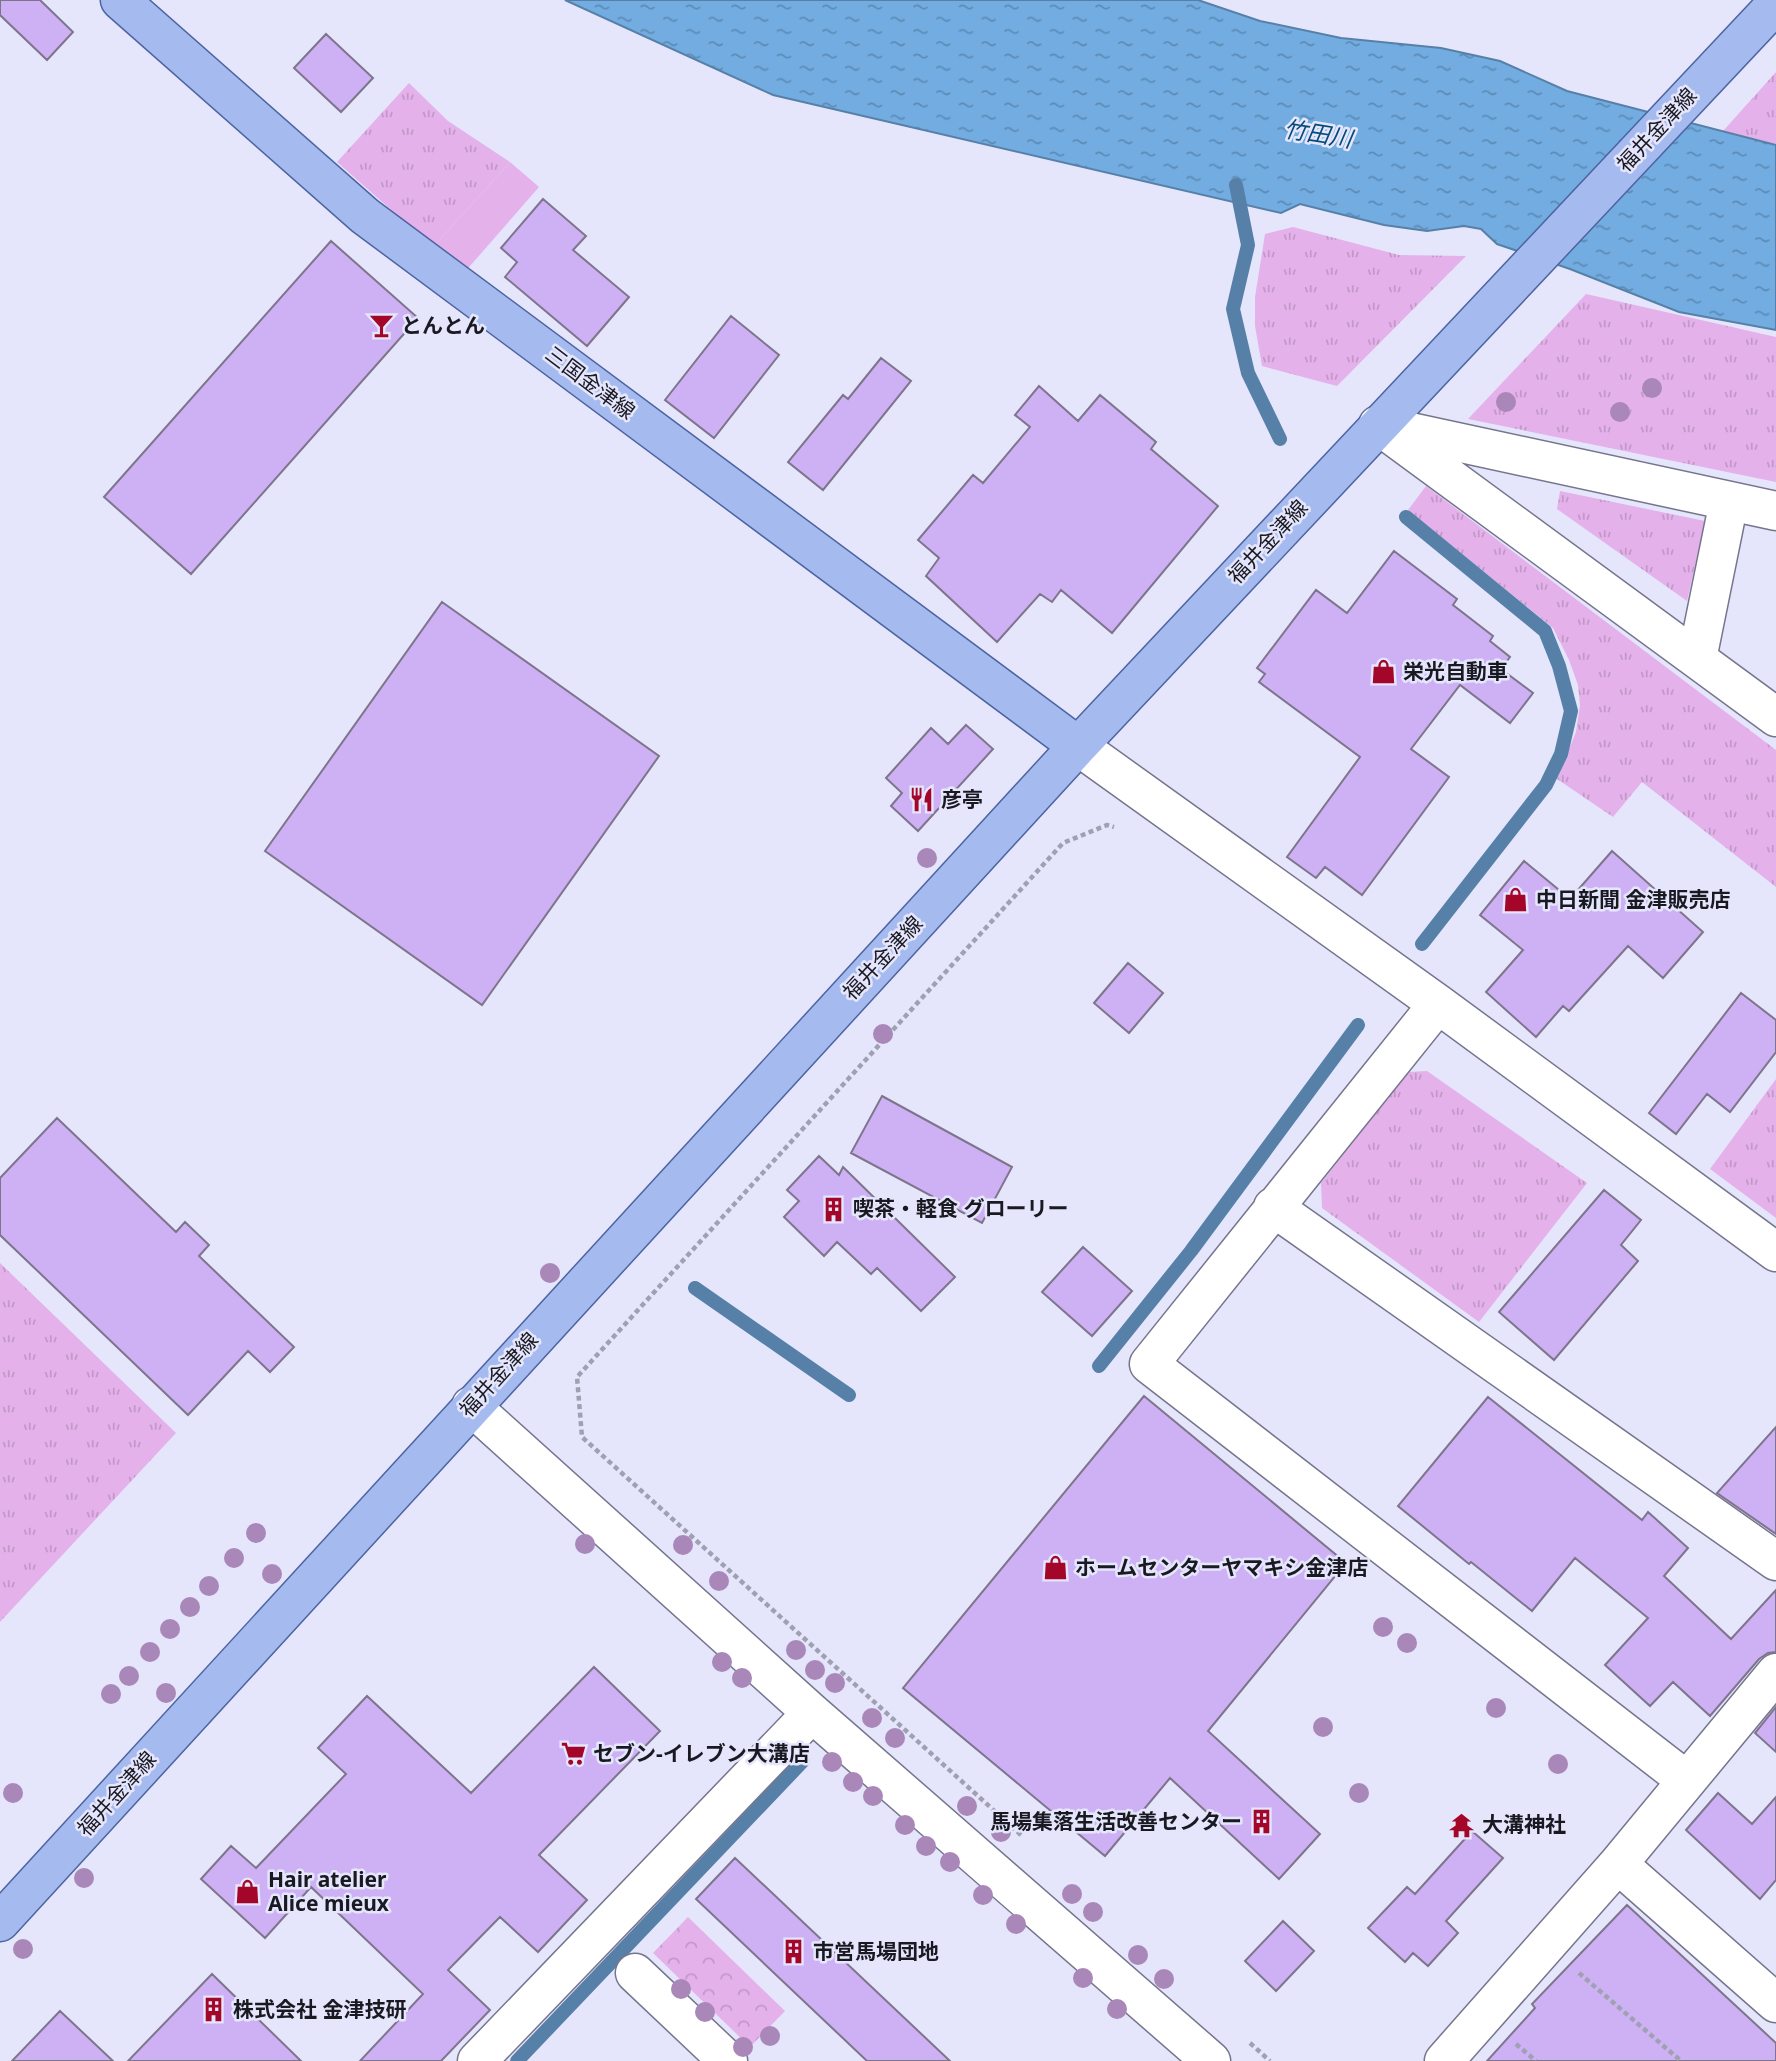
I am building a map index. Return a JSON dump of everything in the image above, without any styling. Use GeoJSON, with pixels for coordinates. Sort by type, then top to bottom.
{"type":"FeatureCollection","features":[{"type":"Feature","properties":{"kind":"main road","name":"三国金津線"},"geometry":{"type":"LineString","coordinates":[[120,0],[365,216],[1078,746]]}},
{"type":"Feature","properties":{"kind":"main road","name":"福井金津線"},"geometry":{"type":"LineString","coordinates":[[0,1922],[1078,746],[1776,4]]}},
{"type":"Feature","properties":{"kind":"street"},"geometry":{"type":"LineString","coordinates":[[1388,415],[1776,511]]}},
{"type":"Feature","properties":{"kind":"street"},"geometry":{"type":"LineString","coordinates":[[1388,415],[1697,659],[1776,717]]}},
{"type":"Feature","properties":{"kind":"street"},"geometry":{"type":"LineString","coordinates":[[1697,659],[1729,501]]}},
{"type":"Feature","properties":{"kind":"street"},"geometry":{"type":"LineString","coordinates":[[1078,746],[1438,1004],[1776,1252]]}},
{"type":"Feature","properties":{"kind":"street"},"geometry":{"type":"LineString","coordinates":[[1438,1004],[1149,1364],[1686,1780]]}},
{"type":"Feature","properties":{"kind":"street"},"geometry":{"type":"LineString","coordinates":[[1273,1207],[1776,1561]]}},
{"type":"Feature","properties":{"kind":"street"},"geometry":{"type":"LineString","coordinates":[[471,1406],[812,1713],[1211,2061]]}},
{"type":"Feature","properties":{"kind":"street"},"geometry":{"type":"LineString","coordinates":[[1444,2061],[1618,1864],[1776,1673]]}},
{"type":"Feature","properties":{"kind":"street"},"geometry":{"type":"LineString","coordinates":[[480,2060],[812,1713]]}},
{"type":"Feature","properties":{"kind":"street"},"geometry":{"type":"LineString","coordinates":[[1618,1864],[1776,2003]]}},
{"type":"Feature","properties":{"kind":"street"},"geometry":{"type":"LineString","coordinates":[[635,1973],[728,2061]]}},
{"type":"Feature","properties":{"kind":"path"},"geometry":{"type":"LineString","coordinates":[[1024,1837],[582,1437],[578,1377],[1063,843],[1107,825],[1118,828]]}},
{"type":"Feature","properties":{"kind":"path"},"geometry":{"type":"LineString","coordinates":[[1546,1945],[1681,2061]]}},
{"type":"Feature","properties":{"kind":"path"},"geometry":{"type":"LineString","coordinates":[[1250,2042],[1270,2061]]}},
{"type":"Feature","properties":{"kind":"green space"},"geometry":{"type":"Polygon","coordinates":[[[1776,72],[1776,145],[1723,131],[1776,72]]]}},
{"type":"Feature","properties":{"kind":"green space"},"geometry":{"type":"Polygon","coordinates":[[[409,83],[448,121],[510,162],[433,247],[337,162],[409,83]]]}},
{"type":"Feature","properties":{"kind":"green space"},"geometry":{"type":"Polygon","coordinates":[[[510,162],[539,187],[463,274],[433,247],[510,162]]]}},
{"type":"Feature","properties":{"kind":"green space"},"geometry":{"type":"Polygon","coordinates":[[[1293,227],[1399,255],[1466,256],[1337,386],[1262,366],[1255,326],[1255,297],[1265,234],[1293,227]]]}},
{"type":"Feature","properties":{"kind":"green space"},"geometry":{"type":"Polygon","coordinates":[[[1586,294],[1776,337],[1776,482],[1468,419],[1586,294]]]}},
{"type":"Feature","properties":{"kind":"green space"},"geometry":{"type":"Polygon","coordinates":[[[1426,486],[1776,750],[1776,887],[1642,782],[1613,817],[1557,779],[1576,732],[1580,705],[1578,685],[1569,660],[1553,628],[1408,510],[1426,486]]]}},
{"type":"Feature","properties":{"kind":"green space"},"geometry":{"type":"Polygon","coordinates":[[[1560,491],[1705,521],[1687,601],[1557,509],[1560,491]]]}},
{"type":"Feature","properties":{"kind":"green space"},"geometry":{"type":"Polygon","coordinates":[[[1427,1071],[1587,1183],[1479,1322],[1322,1208],[1321,1183],[1408,1072],[1427,1071]]]}},
{"type":"Feature","properties":{"kind":"green space"},"geometry":{"type":"Polygon","coordinates":[[[1776,1079],[1776,1218],[1710,1169],[1776,1079]]]}},
{"type":"Feature","properties":{"kind":"green space"},"geometry":{"type":"Polygon","coordinates":[[[0,1263],[176,1433],[0,1622],[0,1263]]]}},
{"type":"Feature","properties":{"kind":"green space"},"geometry":{"type":"Polygon","coordinates":[[[688,1917],[785,2011],[750,2047],[653,1953],[688,1917]]]}},
{"type":"Feature","properties":{"kind":"water","name":"竹田川"},"geometry":{"type":"Polygon","coordinates":[[[565,0],[1198,0],[1260,21],[1341,38],[1441,48],[1500,61],[1567,91],[1776,145],[1776,330],[1679,312],[1570,269],[1497,244],[1481,229],[1464,226],[1427,231],[1384,225],[1300,204],[1281,213],[773,95],[565,0]]]}},
{"type":"Feature","properties":{"kind":"building"},"geometry":{"type":"Polygon","coordinates":[[[0,0],[40,0],[73,32],[47,60],[0,15],[0,0]]]}},
{"type":"Feature","properties":{"kind":"building"},"geometry":{"type":"Polygon","coordinates":[[[326,34],[373,78],[341,112],[294,68],[326,34]]]}},
{"type":"Feature","properties":{"kind":"building"},"geometry":{"type":"Polygon","coordinates":[[[543,199],[586,236],[573,250],[629,297],[587,346],[505,277],[517,262],[501,248],[543,199]]]}},
{"type":"Feature","properties":{"kind":"building"},"geometry":{"type":"Polygon","coordinates":[[[331,241],[418,318],[191,574],[104,497],[331,241]]]}},
{"type":"Feature","properties":{"kind":"building"},"geometry":{"type":"Polygon","coordinates":[[[731,316],[779,355],[714,438],[665,400],[731,316]]]}},
{"type":"Feature","properties":{"kind":"building"},"geometry":{"type":"Polygon","coordinates":[[[881,358],[911,381],[823,490],[788,462],[843,395],[848,399],[881,358]]]}},
{"type":"Feature","properties":{"kind":"building"},"geometry":{"type":"Polygon","coordinates":[[[1039,386],[1078,421],[1100,395],[1156,442],[1151,449],[1218,506],[1112,633],[1061,590],[1052,602],[1040,594],[997,642],[926,576],[939,558],[918,540],[973,475],[983,483],[1030,427],[1015,415],[1039,386]]]}},
{"type":"Feature","properties":{"kind":"building","name":"栄光自動車"},"geometry":{"type":"Polygon","coordinates":[[[1394,551],[1457,599],[1453,605],[1493,636],[1490,641],[1510,657],[1501,669],[1533,693],[1510,723],[1460,685],[1411,749],[1449,777],[1362,895],[1325,867],[1316,878],[1287,857],[1360,757],[1259,682],[1265,674],[1257,668],[1316,590],[1347,613],[1394,551]]]}},
{"type":"Feature","properties":{"kind":"building"},"geometry":{"type":"Polygon","coordinates":[[[442,602],[659,756],[482,1005],[265,851],[442,602]]]}},
{"type":"Feature","properties":{"kind":"building"},"geometry":{"type":"Polygon","coordinates":[[[966,725],[993,749],[918,831],[891,806],[902,793],[886,778],[931,728],[948,744],[966,725]]]}},
{"type":"Feature","properties":{"kind":"building"},"geometry":{"type":"Polygon","coordinates":[[[1612,851],[1703,932],[1663,978],[1628,946],[1569,1011],[1563,1006],[1536,1037],[1486,992],[1523,950],[1480,915],[1524,861],[1570,899],[1612,851]]]}},
{"type":"Feature","properties":{"kind":"building"},"geometry":{"type":"Polygon","coordinates":[[[1128,963],[1163,993],[1129,1033],[1094,1003],[1128,963]]]}},
{"type":"Feature","properties":{"kind":"building"},"geometry":{"type":"Polygon","coordinates":[[[1741,993],[1776,1020],[1776,1052],[1730,1112],[1707,1094],[1676,1134],[1649,1113],[1741,993]]]}},
{"type":"Feature","properties":{"kind":"building"},"geometry":{"type":"Polygon","coordinates":[[[882,1096],[1012,1167],[982,1223],[851,1153],[882,1096]]]}},
{"type":"Feature","properties":{"kind":"building"},"geometry":{"type":"Polygon","coordinates":[[[57,1118],[176,1232],[185,1222],[209,1245],[199,1256],[294,1347],[270,1372],[248,1351],[188,1415],[0,1235],[0,1178],[57,1118]]]}},
{"type":"Feature","properties":{"kind":"building","name":"喫茶・軽食 グローリー"},"geometry":{"type":"Polygon","coordinates":[[[819,1156],[839,1175],[843,1167],[955,1277],[921,1311],[877,1268],[871,1274],[837,1242],[824,1256],[784,1217],[799,1201],[787,1190],[819,1156]]]}},
{"type":"Feature","properties":{"kind":"building"},"geometry":{"type":"Polygon","coordinates":[[[1604,1190],[1641,1220],[1621,1245],[1638,1261],[1554,1360],[1499,1312],[1604,1190]]]}},
{"type":"Feature","properties":{"kind":"building"},"geometry":{"type":"Polygon","coordinates":[[[1083,1247],[1132,1291],[1092,1336],[1042,1292],[1083,1247]]]}},
{"type":"Feature","properties":{"kind":"building"},"geometry":{"type":"Polygon","coordinates":[[[1144,1396],[1346,1563],[1208,1731],[1320,1834],[1279,1879],[1170,1778],[1105,1856],[903,1688],[1144,1396]]]}},
{"type":"Feature","properties":{"kind":"building"},"geometry":{"type":"Polygon","coordinates":[[[1488,1397],[1642,1520],[1648,1512],[1688,1548],[1664,1576],[1731,1639],[1776,1590],[1776,1652],[1768,1653],[1759,1659],[1710,1716],[1673,1682],[1650,1706],[1605,1665],[1648,1618],[1575,1558],[1532,1611],[1398,1506],[1488,1397]]]}},
{"type":"Feature","properties":{"kind":"building"},"geometry":{"type":"Polygon","coordinates":[[[1776,1427],[1776,1534],[1717,1493],[1776,1427]]]}},
{"type":"Feature","properties":{"kind":"building"},"geometry":{"type":"Polygon","coordinates":[[[594,1667],[660,1731],[539,1855],[587,1900],[538,1952],[500,1917],[448,1970],[490,2010],[441,2061],[360,2061],[423,1994],[311,1887],[265,1938],[201,1879],[231,1846],[256,1868],[346,1774],[318,1748],[367,1696],[471,1793],[594,1667]]]}},
{"type":"Feature","properties":{"kind":"building"},"geometry":{"type":"Polygon","coordinates":[[[1776,1707],[1776,1752],[1755,1733],[1776,1707]]]}},
{"type":"Feature","properties":{"kind":"building"},"geometry":{"type":"Polygon","coordinates":[[[1718,1793],[1752,1824],[1776,1797],[1776,1880],[1760,1899],[1686,1830],[1718,1793]]]}},
{"type":"Feature","properties":{"kind":"building"},"geometry":{"type":"Polygon","coordinates":[[[1472,1831],[1503,1858],[1446,1921],[1458,1933],[1428,1966],[1413,1953],[1405,1962],[1368,1928],[1407,1887],[1415,1894],[1472,1831]]]}},
{"type":"Feature","properties":{"kind":"building","name":"市営馬場団地"},"geometry":{"type":"Polygon","coordinates":[[[735,1858],[950,2061],[867,2061],[696,1899],[735,1858]]]}},
{"type":"Feature","properties":{"kind":"building"},"geometry":{"type":"Polygon","coordinates":[[[1627,1905],[1776,2043],[1776,2061],[1487,2061],[1535,2008],[1532,2004],[1627,1905]]]}},
{"type":"Feature","properties":{"kind":"building"},"geometry":{"type":"Polygon","coordinates":[[[1283,1921],[1314,1951],[1276,1991],[1245,1961],[1283,1921]]]}},
{"type":"Feature","properties":{"kind":"building","name":"株式会社 金津技研"},"geometry":{"type":"Polygon","coordinates":[[[212,1974],[301,2061],[128,2061],[212,1974]]]}},
{"type":"Feature","properties":{"kind":"building"},"geometry":{"type":"Polygon","coordinates":[[[60,2011],[113,2061],[12,2061],[60,2011]]]}},
{"type":"Feature","properties":{"kind":"waterway"},"geometry":{"type":"LineString","coordinates":[[1236,185],[1248,245],[1233,309],[1248,373],[1280,439]]}},
{"type":"Feature","properties":{"kind":"waterway"},"geometry":{"type":"LineString","coordinates":[[1406,517],[1545,631],[1559,666],[1571,711],[1561,754],[1546,785],[1422,944]]}},
{"type":"Feature","properties":{"kind":"waterway"},"geometry":{"type":"LineString","coordinates":[[1099,1366],[1191,1251],[1358,1025]]}},
{"type":"Feature","properties":{"kind":"waterway"},"geometry":{"type":"LineString","coordinates":[[695,1288],[849,1395]]}},
{"type":"Feature","properties":{"kind":"waterway"},"geometry":{"type":"LineString","coordinates":[[517,2061],[803,1761]]}},
{"type":"Feature","properties":{"kind":"place","name":"とんとん"},"geometry":{"type":"Point","coordinates":[381,326]}},
{"type":"Feature","properties":{"kind":"place","name":"栄光自動車"},"geometry":{"type":"Point","coordinates":[1383,672]}},
{"type":"Feature","properties":{"kind":"place","name":"彦亭"},"geometry":{"type":"Point","coordinates":[921,800]}},
{"type":"Feature","properties":{"kind":"place","name":"中日新聞 金津販売店"},"geometry":{"type":"Point","coordinates":[1516,900]}},
{"type":"Feature","properties":{"kind":"place","name":"喫茶・軽食 グローリー"},"geometry":{"type":"Point","coordinates":[833,1209]}},
{"type":"Feature","properties":{"kind":"place","name":"ホームセンターヤマキシ金津店"},"geometry":{"type":"Point","coordinates":[1055,1568]}},
{"type":"Feature","properties":{"kind":"place","name":"セブン-イレブン大溝店"},"geometry":{"type":"Point","coordinates":[573,1754]}},
{"type":"Feature","properties":{"kind":"place","name":"馬場集落生活改善センター"},"geometry":{"type":"Point","coordinates":[1262,1822]}},
{"type":"Feature","properties":{"kind":"place","name":"大溝神社"},"geometry":{"type":"Point","coordinates":[1462,1825]}},
{"type":"Feature","properties":{"kind":"place","name":"Hair atelier Alice mieux"},"geometry":{"type":"Point","coordinates":[248,1892]}},
{"type":"Feature","properties":{"kind":"place","name":"市営馬場団地"},"geometry":{"type":"Point","coordinates":[793,1952]}},
{"type":"Feature","properties":{"kind":"place","name":"株式会社 金津技研"},"geometry":{"type":"Point","coordinates":[213,2010]}}]}
